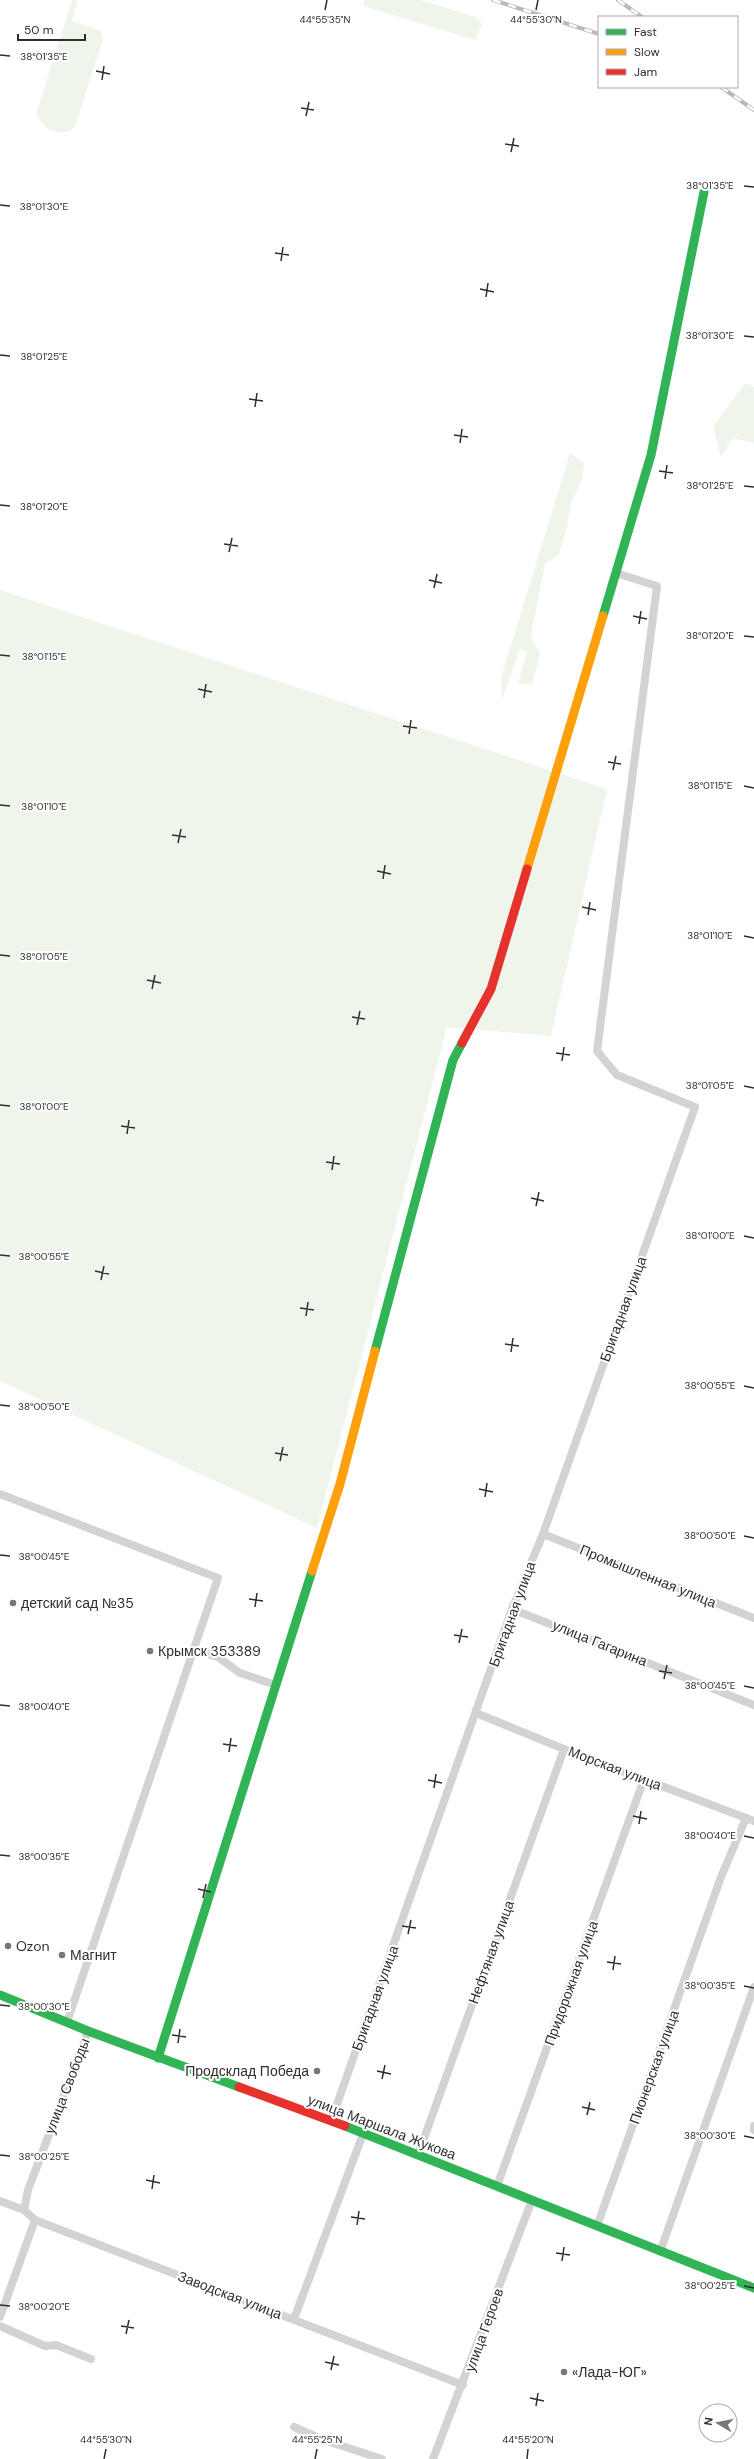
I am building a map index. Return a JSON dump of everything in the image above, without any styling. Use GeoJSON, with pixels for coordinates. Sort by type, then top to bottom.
{"type":"FeatureCollection","features":[{"type":"Feature","properties":{"kind":"street"},"geometry":{"type":"LineString","coordinates":[[158,2058],[340,1484],[453,1060],[491,990],[651,455],[704,192]]}},
{"type":"Feature","properties":{"kind":"street","name":"Бригадная улица"},"geometry":{"type":"LineString","coordinates":[[331,2121],[512,1609],[543,1534],[695,1107],[617,1075],[597,1051],[657,586],[616,573]]}},
{"type":"Feature","properties":{"kind":"street"},"geometry":{"type":"LineString","coordinates":[[0,1494],[218,1578],[67,2022]]}},
{"type":"Feature","properties":{"kind":"street","name":"Промышленная улица"},"geometry":{"type":"LineString","coordinates":[[543,1534],[754,1618]]}},
{"type":"Feature","properties":{"kind":"street","name":"улица Гагарина"},"geometry":{"type":"LineString","coordinates":[[512,1609],[754,1705]]}},
{"type":"Feature","properties":{"kind":"street"},"geometry":{"type":"LineString","coordinates":[[194,1650],[218,1656],[240,1674],[276,1685]]}},
{"type":"Feature","properties":{"kind":"street","name":"Морская улица"},"geometry":{"type":"LineString","coordinates":[[476,1713],[564,1749],[754,1821]]}},
{"type":"Feature","properties":{"kind":"street","name":"Нефтяная улица"},"geometry":{"type":"LineString","coordinates":[[418,2155],[564,1749]]}},
{"type":"Feature","properties":{"kind":"street","name":"Придорожная улица"},"geometry":{"type":"LineString","coordinates":[[497,2186],[644,1779]]}},
{"type":"Feature","properties":{"kind":"street","name":"Пионерская улица"},"geometry":{"type":"LineString","coordinates":[[597,2226],[721,1877],[746,1818]]}},
{"type":"Feature","properties":{"kind":"street"},"geometry":{"type":"LineString","coordinates":[[660,2252],[754,1987]]}},
{"type":"Feature","properties":{"kind":"street","name":"улица Маршала Жукова"},"geometry":{"type":"LineString","coordinates":[[0,1994],[88,2031],[331,2121],[754,2288]]}},
{"type":"Feature","properties":{"kind":"street","name":"улица Свободы"},"geometry":{"type":"LineString","coordinates":[[24,2210],[28,2190],[88,2031]]}},
{"type":"Feature","properties":{"kind":"street"},"geometry":{"type":"LineString","coordinates":[[294,2319],[363,2134]]}},
{"type":"Feature","properties":{"kind":"street","name":"улица Героев"},"geometry":{"type":"LineString","coordinates":[[433,2459],[463,2385],[532,2200]]}},
{"type":"Feature","properties":{"kind":"street","name":"Заводская улица"},"geometry":{"type":"LineString","coordinates":[[0,2201],[24,2210],[35,2220],[463,2385]]}},
{"type":"Feature","properties":{"kind":"street"},"geometry":{"type":"LineString","coordinates":[[0,2317],[35,2220]]}},
{"type":"Feature","properties":{"kind":"street"},"geometry":{"type":"LineString","coordinates":[[0,2326],[45,2346],[56,2345],[91,2358]]}},
{"type":"Feature","properties":{"kind":"street"},"geometry":{"type":"LineString","coordinates":[[294,2427],[321,2439],[382,2459]]}},
{"type":"Feature","properties":{"kind":"shaded area"},"geometry":{"type":"Polygon","coordinates":[[[72,0],[78,0],[72,21],[101,31],[103,39],[76,124],[72,130],[60,133],[46,128],[36,114],[72,0]]]}},
{"type":"Feature","properties":{"kind":"shaded area"},"geometry":{"type":"Polygon","coordinates":[[[364,0],[421,0],[476,17],[482,24],[475,40],[363,6],[364,0]]]}},
{"type":"Feature","properties":{"kind":"shaded area"},"geometry":{"type":"Polygon","coordinates":[[[745,383],[754,387],[754,443],[733,438],[721,457],[713,427],[745,383]]]}},
{"type":"Feature","properties":{"kind":"shaded area"},"geometry":{"type":"Polygon","coordinates":[[[570,453],[584,463],[582,480],[571,502],[566,531],[559,554],[545,564],[531,635],[540,654],[532,685],[518,683],[527,653],[520,649],[502,700],[501,678],[570,453]]]}},
{"type":"Feature","properties":{"kind":"shaded area"},"geometry":{"type":"Polygon","coordinates":[[[0,590],[607,789],[551,1036],[447,1027],[317,1528],[0,1381],[0,590]]]}},
{"type":"Feature","properties":{"kind":"railway"},"geometry":{"type":"LineString","coordinates":[[493,0],[598,34]]}},
{"type":"Feature","properties":{"kind":"railway"},"geometry":{"type":"LineString","coordinates":[[618,0],[641,16]]}},
{"type":"Feature","properties":{"kind":"railway"},"geometry":{"type":"LineString","coordinates":[[722,88],[754,110]]}},
{"type":"Feature","properties":{"kind":"traffic: fast"},"geometry":{"type":"LineString","coordinates":[[603,616],[651,455],[704,192]]}},
{"type":"Feature","properties":{"kind":"traffic: fast"},"geometry":{"type":"LineString","coordinates":[[375,1351],[453,1060],[462,1043]]}},
{"type":"Feature","properties":{"kind":"traffic: fast"},"geometry":{"type":"LineString","coordinates":[[158,2058],[312,1571]]}},
{"type":"Feature","properties":{"kind":"traffic: fast"},"geometry":{"type":"LineString","coordinates":[[0,1995],[88,2031],[239,2087]]}},
{"type":"Feature","properties":{"kind":"traffic: fast"},"geometry":{"type":"LineString","coordinates":[[345,2126],[754,2288]]}},
{"type":"Feature","properties":{"kind":"traffic: slow"},"geometry":{"type":"LineString","coordinates":[[527,869],[603,616]]}},
{"type":"Feature","properties":{"kind":"traffic: slow"},"geometry":{"type":"LineString","coordinates":[[312,1571],[340,1484],[375,1351]]}},
{"type":"Feature","properties":{"kind":"traffic: jam"},"geometry":{"type":"LineString","coordinates":[[462,1043],[491,989],[527,869]]}},
{"type":"Feature","properties":{"kind":"traffic: jam"},"geometry":{"type":"LineString","coordinates":[[239,2087],[345,2126]]}},
{"type":"Feature","properties":{"kind":"place","name":"детский сад №35"},"geometry":{"type":"Point","coordinates":[13,1603]}},
{"type":"Feature","properties":{"kind":"place","name":"Крымск 353389"},"geometry":{"type":"Point","coordinates":[150,1651]}},
{"type":"Feature","properties":{"kind":"place","name":"Ozon"},"geometry":{"type":"Point","coordinates":[8,1946]}},
{"type":"Feature","properties":{"kind":"place","name":"Магнит"},"geometry":{"type":"Point","coordinates":[62,1955]}},
{"type":"Feature","properties":{"kind":"place","name":"Продсклад Победа"},"geometry":{"type":"Point","coordinates":[317,2071]}},
{"type":"Feature","properties":{"kind":"place","name":"«Лада-ЮГ»"},"geometry":{"type":"Point","coordinates":[564,2372]}}]}
